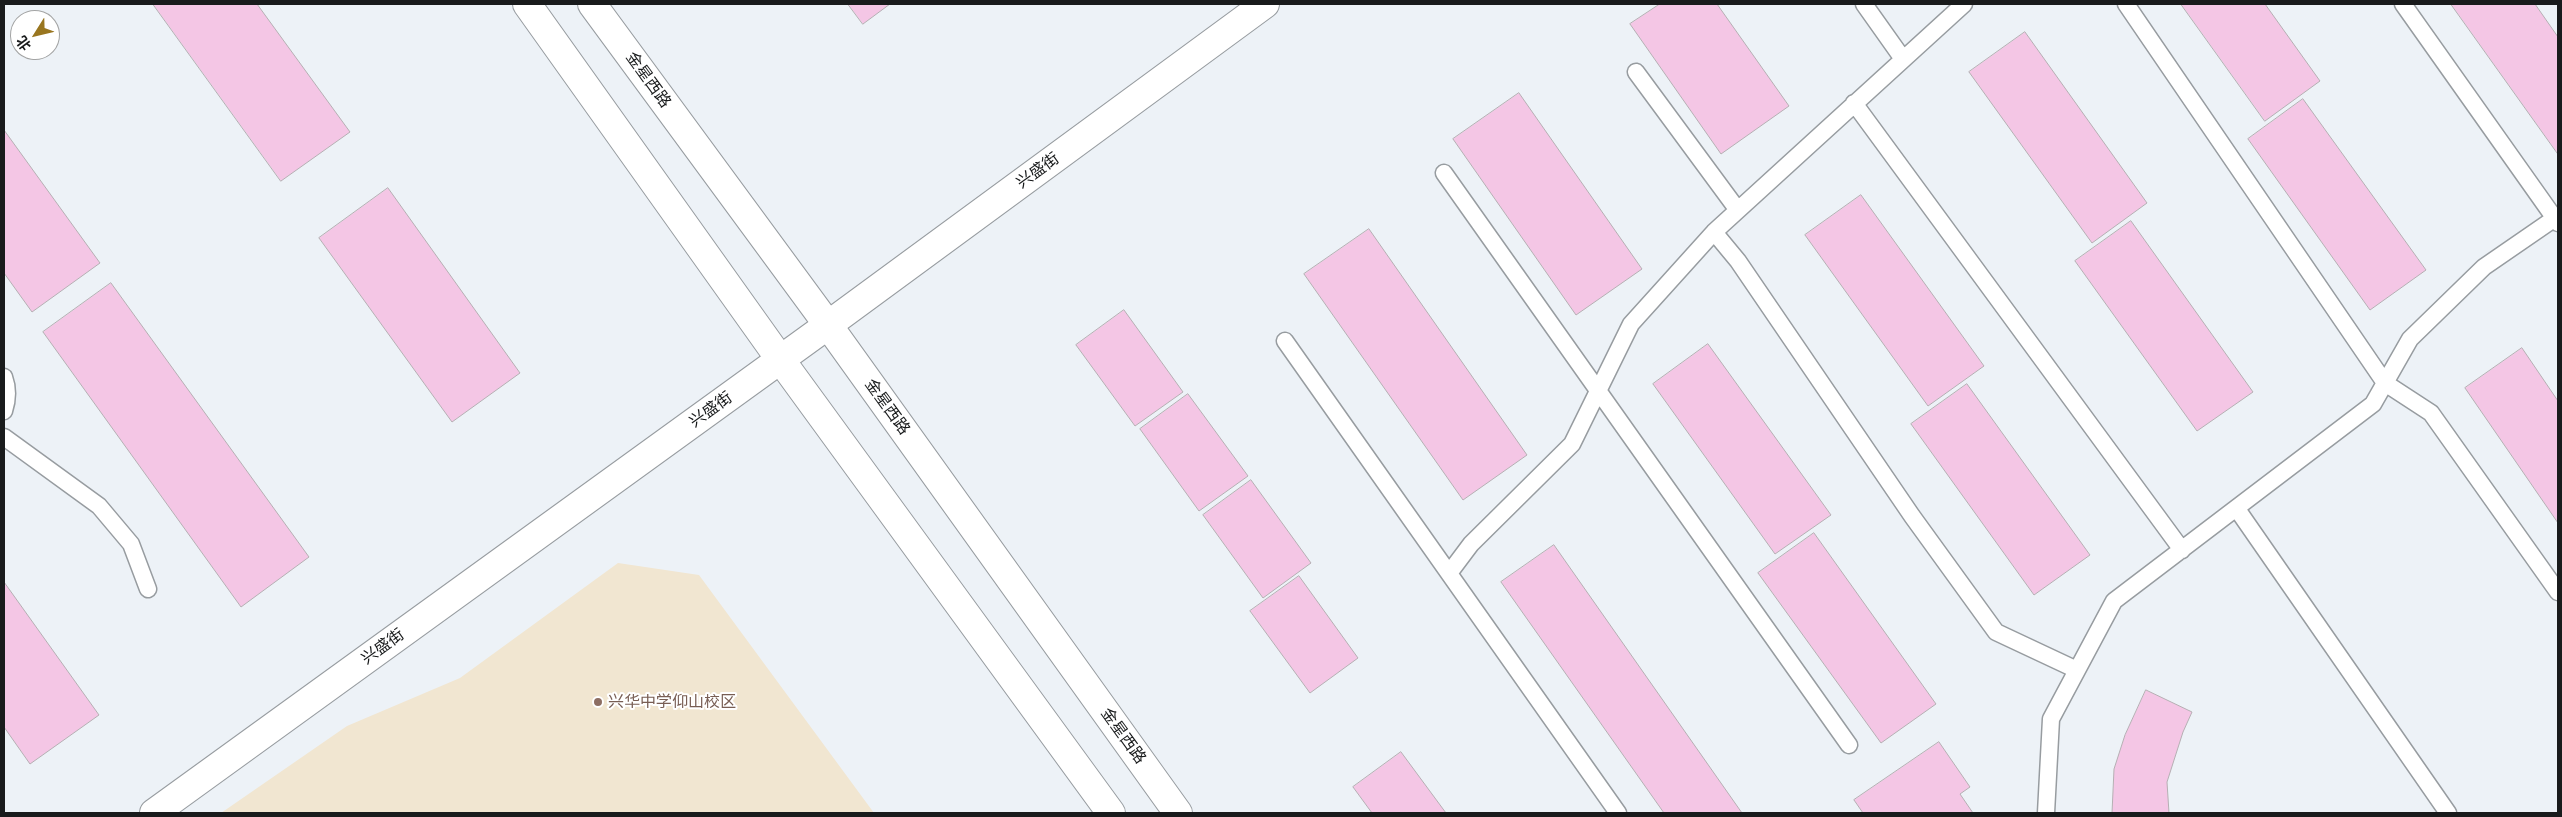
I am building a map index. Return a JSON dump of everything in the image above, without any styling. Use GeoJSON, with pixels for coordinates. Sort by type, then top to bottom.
{"type":"FeatureCollection","features":[{"type":"Feature","properties":{"kind":"main road"},"geometry":{"type":"LineString","coordinates":[[526,4],[780,360],[1111,813]]}},
{"type":"Feature","properties":{"kind":"main road","name":"金星西路"},"geometry":{"type":"LineString","coordinates":[[592,4],[828,325],[1178,813]]}},
{"type":"Feature","properties":{"kind":"main road","name":"兴盛街"},"geometry":{"type":"LineString","coordinates":[[154,813],[780,360],[1265,4]]}},
{"type":"Feature","properties":{"kind":"lane"},"geometry":{"type":"LineString","coordinates":[[1864,4],[1903,59]]}},
{"type":"Feature","properties":{"kind":"lane"},"geometry":{"type":"LineString","coordinates":[[1450,572],[1471,544],[1572,444],[1631,324],[1714,232],[1964,4]]}},
{"type":"Feature","properties":{"kind":"lane"},"geometry":{"type":"LineString","coordinates":[[2126,4],[2385,383],[2430,412],[2558,592]]}},
{"type":"Feature","properties":{"kind":"lane"},"geometry":{"type":"LineString","coordinates":[[2046,813],[2051,719],[2114,601],[2238,509],[2373,404],[2410,338],[2484,267],[2557,220],[2403,4]]}},
{"type":"Feature","properties":{"kind":"lane"},"geometry":{"type":"LineString","coordinates":[[1636,72],[1737,209]]}},
{"type":"Feature","properties":{"kind":"lane"},"geometry":{"type":"LineString","coordinates":[[1854,104],[2182,550]]}},
{"type":"Feature","properties":{"kind":"lane"},"geometry":{"type":"LineString","coordinates":[[1444,173],[1849,745]]}},
{"type":"Feature","properties":{"kind":"lane"},"geometry":{"type":"LineString","coordinates":[[1714,232],[1738,261],[1907,508],[1996,632],[2077,670]]}},
{"type":"Feature","properties":{"kind":"lane"},"geometry":{"type":"LineString","coordinates":[[1285,341],[1450,572],[1618,813]]}},
{"type":"Feature","properties":{"kind":"lane"},"geometry":{"type":"LineString","coordinates":[[4,376],[7,386],[7,401],[4,411]]}},
{"type":"Feature","properties":{"kind":"lane"},"geometry":{"type":"LineString","coordinates":[[4,438],[99,506],[132,544],[148,589]]}},
{"type":"Feature","properties":{"kind":"lane"},"geometry":{"type":"LineString","coordinates":[[2238,509],[2448,813]]}},
{"type":"Feature","properties":{"kind":"shaded area","name":"兴华中学仰山校区"},"geometry":{"type":"Polygon","coordinates":[[[618,563],[699,575],[874,813],[221,813],[347,726],[460,678],[618,563]]]}},
{"type":"Feature","properties":{"kind":"building"},"geometry":{"type":"Polygon","coordinates":[[[153,4],[257,4],[350,132],[281,181],[153,4]]]}},
{"type":"Feature","properties":{"kind":"building"},"geometry":{"type":"Polygon","coordinates":[[[848,4],[890,4],[863,24],[848,4]]]}},
{"type":"Feature","properties":{"kind":"building"},"geometry":{"type":"Polygon","coordinates":[[[1660,4],[1717,4],[1789,106],[1721,154],[1630,24],[1660,4]]]}},
{"type":"Feature","properties":{"kind":"building"},"geometry":{"type":"Polygon","coordinates":[[[2181,4],[2265,4],[2320,81],[2265,121],[2181,4]]]}},
{"type":"Feature","properties":{"kind":"building"},"geometry":{"type":"Polygon","coordinates":[[[2451,4],[2535,4],[2558,37],[2558,154],[2451,4]]]}},
{"type":"Feature","properties":{"kind":"building"},"geometry":{"type":"Polygon","coordinates":[[[2025,32],[2147,203],[2092,243],[1969,72],[2025,32]]]}},
{"type":"Feature","properties":{"kind":"building"},"geometry":{"type":"Polygon","coordinates":[[[1519,93],[1642,269],[1576,315],[1453,139],[1519,93]]]}},
{"type":"Feature","properties":{"kind":"building"},"geometry":{"type":"Polygon","coordinates":[[[2303,99],[2426,270],[2370,310],[2248,139],[2303,99]]]}},
{"type":"Feature","properties":{"kind":"building"},"geometry":{"type":"Polygon","coordinates":[[[4,130],[100,263],[32,312],[4,273],[4,130]]]}},
{"type":"Feature","properties":{"kind":"building"},"geometry":{"type":"Polygon","coordinates":[[[388,188],[520,373],[452,422],[319,238],[388,188]]]}},
{"type":"Feature","properties":{"kind":"building"},"geometry":{"type":"Polygon","coordinates":[[[1861,195],[1984,366],[1928,406],[1805,235],[1861,195]]]}},
{"type":"Feature","properties":{"kind":"building"},"geometry":{"type":"Polygon","coordinates":[[[2131,221],[2253,392],[2197,431],[2075,261],[2131,221]]]}},
{"type":"Feature","properties":{"kind":"building"},"geometry":{"type":"Polygon","coordinates":[[[1369,229],[1527,455],[1463,500],[1304,274],[1369,229]]]}},
{"type":"Feature","properties":{"kind":"building"},"geometry":{"type":"Polygon","coordinates":[[[111,283],[309,557],[241,607],[43,332],[111,283]]]}},
{"type":"Feature","properties":{"kind":"building"},"geometry":{"type":"Polygon","coordinates":[[[1124,310],[1183,392],[1135,426],[1076,345],[1124,310]]]}},
{"type":"Feature","properties":{"kind":"building"},"geometry":{"type":"Polygon","coordinates":[[[1708,344],[1831,515],[1775,554],[1653,384],[1708,344]]]}},
{"type":"Feature","properties":{"kind":"building"},"geometry":{"type":"Polygon","coordinates":[[[2522,348],[2558,401],[2558,523],[2465,388],[2522,348]]]}},
{"type":"Feature","properties":{"kind":"building"},"geometry":{"type":"Polygon","coordinates":[[[1967,384],[2090,555],[2034,595],[1911,424],[1967,384]]]}},
{"type":"Feature","properties":{"kind":"building"},"geometry":{"type":"Polygon","coordinates":[[[1188,394],[1248,476],[1199,511],[1140,429],[1188,394]]]}},
{"type":"Feature","properties":{"kind":"building"},"geometry":{"type":"Polygon","coordinates":[[[1251,480],[1311,563],[1263,598],[1203,515],[1251,480]]]}},
{"type":"Feature","properties":{"kind":"building"},"geometry":{"type":"Polygon","coordinates":[[[1814,533],[1936,704],[1881,743],[1758,573],[1814,533]]]}},
{"type":"Feature","properties":{"kind":"building"},"geometry":{"type":"Polygon","coordinates":[[[1554,545],[1742,813],[1664,813],[1501,582],[1554,545]]]}},
{"type":"Feature","properties":{"kind":"building"},"geometry":{"type":"Polygon","coordinates":[[[1299,576],[1358,658],[1310,693],[1250,611],[1299,576]]]}},
{"type":"Feature","properties":{"kind":"building"},"geometry":{"type":"Polygon","coordinates":[[[4,582],[99,715],[30,764],[4,727],[4,582]]]}},
{"type":"Feature","properties":{"kind":"building"},"geometry":{"type":"Polygon","coordinates":[[[2146,690],[2192,712],[2183,732],[2167,782],[2169,813],[2112,813],[2114,769],[2125,735],[2146,690]]]}},
{"type":"Feature","properties":{"kind":"building"},"geometry":{"type":"Polygon","coordinates":[[[1939,742],[1970,787],[1960,794],[1973,813],[1863,813],[1854,800],[1939,742]]]}},
{"type":"Feature","properties":{"kind":"building"},"geometry":{"type":"Polygon","coordinates":[[[1401,752],[1446,813],[1372,813],[1353,787],[1401,752]]]}},
{"type":"Feature","properties":{"kind":"place","name":"兴华中学仰山校区"},"geometry":{"type":"Point","coordinates":[598,702]}}]}
